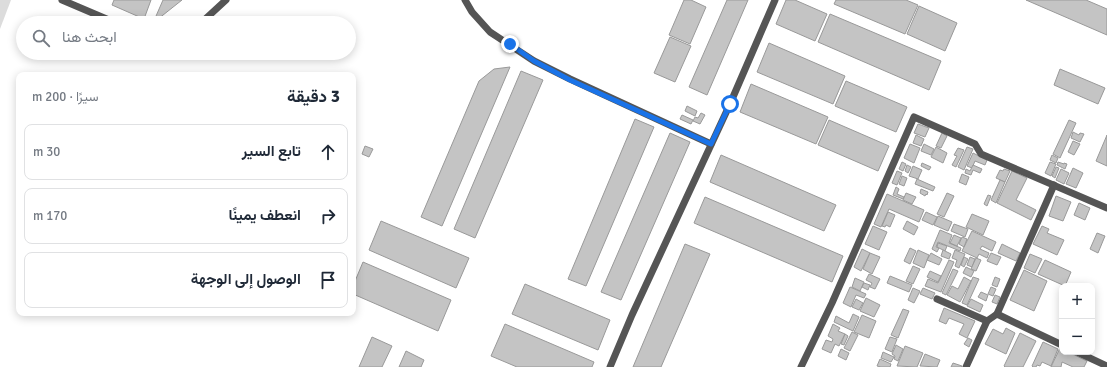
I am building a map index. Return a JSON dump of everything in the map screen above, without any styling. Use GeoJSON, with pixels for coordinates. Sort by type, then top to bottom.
{"type":"FeatureCollection","features":[{"type":"Feature","properties":{"kind":"street"},"geometry":{"type":"LineString","coordinates":[[62,0],[100,16]]}},
{"type":"Feature","properties":{"kind":"street"},"geometry":{"type":"LineString","coordinates":[[209,16],[226,0]]}},
{"type":"Feature","properties":{"kind":"street"},"geometry":{"type":"LineString","coordinates":[[465,0],[472,12],[490,32],[534,61],[570,80],[711,144]]}},
{"type":"Feature","properties":{"kind":"street"},"geometry":{"type":"LineString","coordinates":[[610,367],[730,104],[775,0]]}},
{"type":"Feature","properties":{"kind":"street"},"geometry":{"type":"LineString","coordinates":[[801,367],[832,303],[914,117],[975,144],[981,154],[1107,208]]}},
{"type":"Feature","properties":{"kind":"street"},"geometry":{"type":"LineString","coordinates":[[966,367],[986,321],[997,314],[1054,185]]}},
{"type":"Feature","properties":{"kind":"street"},"geometry":{"type":"LineString","coordinates":[[937,299],[986,321]]}},
{"type":"Feature","properties":{"kind":"street"},"geometry":{"type":"LineString","coordinates":[[997,314],[1059,344]]}},
{"type":"Feature","properties":{"kind":"street"},"geometry":{"type":"LineString","coordinates":[[1083,355],[1107,366]]}},
{"type":"Feature","properties":{"kind":"shaded area"},"geometry":{"type":"Polygon","coordinates":[[[0,0],[11,0],[0,29],[0,0]]]}},
{"type":"Feature","properties":{"kind":"building"},"geometry":{"type":"Polygon","coordinates":[[[114,0],[151,0],[145,16],[137,16],[112,5],[114,0]]]}},
{"type":"Feature","properties":{"kind":"building"},"geometry":{"type":"Polygon","coordinates":[[[163,0],[182,0],[162,16],[156,16],[163,0]]]}},
{"type":"Feature","properties":{"kind":"building"},"geometry":{"type":"Polygon","coordinates":[[[684,0],[691,0],[706,7],[690,44],[669,35],[684,0]]]}},
{"type":"Feature","properties":{"kind":"building"},"geometry":{"type":"Polygon","coordinates":[[[727,0],[748,0],[707,95],[689,87],[727,0]]]}},
{"type":"Feature","properties":{"kind":"building"},"geometry":{"type":"Polygon","coordinates":[[[786,0],[795,0],[827,14],[815,41],[776,24],[786,0]]]}},
{"type":"Feature","properties":{"kind":"building"},"geometry":{"type":"Polygon","coordinates":[[[836,0],[906,0],[918,5],[905,34],[834,4],[836,0]]]}},
{"type":"Feature","properties":{"kind":"building"},"geometry":{"type":"Polygon","coordinates":[[[1026,0],[1086,0],[1107,9],[1107,35],[1026,0]]]}},
{"type":"Feature","properties":{"kind":"building"},"geometry":{"type":"Polygon","coordinates":[[[919,6],[957,23],[945,51],[907,34],[919,6]]]}},
{"type":"Feature","properties":{"kind":"building"},"geometry":{"type":"Polygon","coordinates":[[[830,14],[941,61],[929,90],[818,42],[830,14]]]}},
{"type":"Feature","properties":{"kind":"building"},"geometry":{"type":"Polygon","coordinates":[[[670,37],[691,46],[675,82],[654,73],[670,37]]]}},
{"type":"Feature","properties":{"kind":"building"},"geometry":{"type":"Polygon","coordinates":[[[769,43],[845,76],[833,104],[757,72],[769,43]]]}},
{"type":"Feature","properties":{"kind":"building"},"geometry":{"type":"Polygon","coordinates":[[[510,67],[442,226],[421,217],[479,81],[494,69],[510,67]]]}},
{"type":"Feature","properties":{"kind":"building"},"geometry":{"type":"Polygon","coordinates":[[[1060,69],[1105,88],[1098,104],[1054,85],[1060,69]]]}},
{"type":"Feature","properties":{"kind":"building"},"geometry":{"type":"Polygon","coordinates":[[[521,71],[543,80],[475,238],[454,229],[521,71]]]}},
{"type":"Feature","properties":{"kind":"building"},"geometry":{"type":"Polygon","coordinates":[[[846,81],[907,107],[896,132],[835,106],[846,81]]]}},
{"type":"Feature","properties":{"kind":"building"},"geometry":{"type":"Polygon","coordinates":[[[751,84],[828,117],[816,144],[740,112],[751,84]]]}},
{"type":"Feature","properties":{"kind":"building"},"geometry":{"type":"Polygon","coordinates":[[[687,106],[697,111],[695,116],[685,111],[687,106]]]}},
{"type":"Feature","properties":{"kind":"building"},"geometry":{"type":"Polygon","coordinates":[[[701,113],[705,115],[700,124],[693,121],[695,117],[698,118],[701,113]]]}},
{"type":"Feature","properties":{"kind":"building"},"geometry":{"type":"Polygon","coordinates":[[[682,115],[693,120],[691,124],[680,119],[682,115]]]}},
{"type":"Feature","properties":{"kind":"building"},"geometry":{"type":"Polygon","coordinates":[[[635,119],[654,127],[586,286],[568,279],[635,119]]]}},
{"type":"Feature","properties":{"kind":"building"},"geometry":{"type":"Polygon","coordinates":[[[829,120],[889,146],[878,171],[818,145],[829,120]]]}},
{"type":"Feature","properties":{"kind":"building"},"geometry":{"type":"Polygon","coordinates":[[[1069,120],[1076,123],[1060,158],[1053,154],[1069,120]]]}},
{"type":"Feature","properties":{"kind":"building"},"geometry":{"type":"Polygon","coordinates":[[[918,124],[929,128],[925,137],[914,133],[918,124]]]}},
{"type":"Feature","properties":{"kind":"building"},"geometry":{"type":"Polygon","coordinates":[[[1073,132],[1079,135],[1080,133],[1084,134],[1080,142],[1071,138],[1073,132]]]}},
{"type":"Feature","properties":{"kind":"building"},"geometry":{"type":"Polygon","coordinates":[[[670,133],[690,142],[621,300],[601,292],[670,133]]]}},
{"type":"Feature","properties":{"kind":"building"},"geometry":{"type":"Polygon","coordinates":[[[942,133],[947,136],[941,148],[936,146],[942,133]]]}},
{"type":"Feature","properties":{"kind":"building"},"geometry":{"type":"Polygon","coordinates":[[[916,135],[924,139],[921,146],[913,143],[916,135]]]}},
{"type":"Feature","properties":{"kind":"building"},"geometry":{"type":"Polygon","coordinates":[[[1107,135],[1107,166],[1096,161],[1107,135]]]}},
{"type":"Feature","properties":{"kind":"building"},"geometry":{"type":"Polygon","coordinates":[[[1073,141],[1080,144],[1074,155],[1068,152],[1073,141]]]}},
{"type":"Feature","properties":{"kind":"building"},"geometry":{"type":"Polygon","coordinates":[[[910,144],[920,148],[914,163],[904,158],[910,144]]]}},
{"type":"Feature","properties":{"kind":"building"},"geometry":{"type":"Polygon","coordinates":[[[924,144],[934,149],[931,155],[921,151],[924,144]]]}},
{"type":"Feature","properties":{"kind":"building"},"geometry":{"type":"Polygon","coordinates":[[[365,146],[373,149],[369,157],[362,154],[365,146]]]}},
{"type":"Feature","properties":{"kind":"building"},"geometry":{"type":"Polygon","coordinates":[[[936,147],[947,153],[943,163],[931,157],[936,147]]]}},
{"type":"Feature","properties":{"kind":"building"},"geometry":{"type":"Polygon","coordinates":[[[967,147],[973,149],[964,170],[958,167],[967,147]]]}},
{"type":"Feature","properties":{"kind":"building"},"geometry":{"type":"Polygon","coordinates":[[[958,148],[964,150],[956,167],[952,165],[957,156],[954,155],[958,148]]]}},
{"type":"Feature","properties":{"kind":"building"},"geometry":{"type":"Polygon","coordinates":[[[973,153],[987,160],[985,165],[975,161],[972,168],[967,166],[973,153]]]}},
{"type":"Feature","properties":{"kind":"building"},"geometry":{"type":"Polygon","coordinates":[[[721,155],[836,205],[824,231],[710,182],[721,155]]]}},
{"type":"Feature","properties":{"kind":"building"},"geometry":{"type":"Polygon","coordinates":[[[1052,155],[1058,158],[1056,163],[1050,160],[1052,155]]]}},
{"type":"Feature","properties":{"kind":"building"},"geometry":{"type":"Polygon","coordinates":[[[902,162],[906,164],[903,171],[899,169],[902,162]]]}},
{"type":"Feature","properties":{"kind":"building"},"geometry":{"type":"Polygon","coordinates":[[[1050,162],[1056,164],[1051,176],[1045,173],[1050,162]]]}},
{"type":"Feature","properties":{"kind":"building"},"geometry":{"type":"Polygon","coordinates":[[[1058,162],[1067,164],[1065,169],[1057,165],[1058,162]]]}},
{"type":"Feature","properties":{"kind":"building"},"geometry":{"type":"Polygon","coordinates":[[[922,163],[931,167],[929,170],[921,166],[922,163]]]}},
{"type":"Feature","properties":{"kind":"building"},"geometry":{"type":"Polygon","coordinates":[[[907,165],[911,167],[908,173],[905,171],[907,165]]]}},
{"type":"Feature","properties":{"kind":"building"},"geometry":{"type":"Polygon","coordinates":[[[973,165],[982,169],[980,173],[973,170],[971,175],[965,173],[966,169],[970,171],[973,165]]]}},
{"type":"Feature","properties":{"kind":"building"},"geometry":{"type":"Polygon","coordinates":[[[913,166],[922,170],[918,179],[909,176],[913,166]]]}},
{"type":"Feature","properties":{"kind":"building"},"geometry":{"type":"Polygon","coordinates":[[[1056,167],[1059,168],[1055,178],[1052,176],[1056,167]]]}},
{"type":"Feature","properties":{"kind":"building"},"geometry":{"type":"Polygon","coordinates":[[[1073,168],[1083,173],[1076,188],[1066,184],[1073,168]]]}},
{"type":"Feature","properties":{"kind":"building"},"geometry":{"type":"Polygon","coordinates":[[[1004,169],[1010,171],[1005,182],[996,178],[1000,170],[1003,171],[1004,169]]]}},
{"type":"Feature","properties":{"kind":"building"},"geometry":{"type":"Polygon","coordinates":[[[1061,169],[1069,173],[1064,184],[1056,180],[1061,169]]]}},
{"type":"Feature","properties":{"kind":"building"},"geometry":{"type":"Polygon","coordinates":[[[897,171],[902,173],[897,185],[892,183],[897,171]]]}},
{"type":"Feature","properties":{"kind":"building"},"geometry":{"type":"Polygon","coordinates":[[[1012,171],[1027,178],[1016,200],[1036,210],[1031,220],[997,203],[1012,171]]]}},
{"type":"Feature","properties":{"kind":"building"},"geometry":{"type":"Polygon","coordinates":[[[962,174],[969,177],[966,185],[959,182],[962,174]]]}},
{"type":"Feature","properties":{"kind":"building"},"geometry":{"type":"Polygon","coordinates":[[[902,176],[907,178],[904,186],[899,184],[902,176]]]}},
{"type":"Feature","properties":{"kind":"building"},"geometry":{"type":"Polygon","coordinates":[[[917,179],[935,187],[933,191],[915,184],[917,179]]]}},
{"type":"Feature","properties":{"kind":"building"},"geometry":{"type":"Polygon","coordinates":[[[1000,180],[1005,182],[996,203],[991,200],[1000,180]]]}},
{"type":"Feature","properties":{"kind":"building"},"geometry":{"type":"Polygon","coordinates":[[[896,187],[899,189],[897,194],[904,197],[903,199],[893,195],[896,187]]]}},
{"type":"Feature","properties":{"kind":"building"},"geometry":{"type":"Polygon","coordinates":[[[921,189],[928,192],[927,195],[926,194],[925,196],[920,193],[921,189]]]}},
{"type":"Feature","properties":{"kind":"building"},"geometry":{"type":"Polygon","coordinates":[[[906,193],[916,197],[912,204],[903,200],[906,193]]]}},
{"type":"Feature","properties":{"kind":"building"},"geometry":{"type":"Polygon","coordinates":[[[947,193],[954,196],[944,217],[937,214],[947,193]]]}},
{"type":"Feature","properties":{"kind":"building"},"geometry":{"type":"Polygon","coordinates":[[[887,194],[924,210],[919,222],[889,209],[881,227],[874,224],[887,194]]]}},
{"type":"Feature","properties":{"kind":"building"},"geometry":{"type":"Polygon","coordinates":[[[988,195],[991,196],[987,206],[984,204],[988,195]]]}},
{"type":"Feature","properties":{"kind":"building"},"geometry":{"type":"Polygon","coordinates":[[[1056,196],[1071,202],[1063,221],[1049,216],[1056,196]]]}},
{"type":"Feature","properties":{"kind":"building"},"geometry":{"type":"Polygon","coordinates":[[[705,197],[843,256],[832,282],[694,223],[705,197]]]}},
{"type":"Feature","properties":{"kind":"building"},"geometry":{"type":"Polygon","coordinates":[[[1079,203],[1090,208],[1085,220],[1074,215],[1079,203]]]}},
{"type":"Feature","properties":{"kind":"building"},"geometry":{"type":"Polygon","coordinates":[[[888,212],[895,215],[890,227],[886,225],[885,227],[882,226],[888,212]]]}},
{"type":"Feature","properties":{"kind":"building"},"geometry":{"type":"Polygon","coordinates":[[[926,212],[937,217],[933,225],[922,220],[926,212]]]}},
{"type":"Feature","properties":{"kind":"building"},"geometry":{"type":"Polygon","coordinates":[[[972,214],[989,221],[983,235],[966,227],[972,214]]]}},
{"type":"Feature","properties":{"kind":"building"},"geometry":{"type":"Polygon","coordinates":[[[938,216],[952,222],[948,231],[934,225],[938,216]]]}},
{"type":"Feature","properties":{"kind":"building"},"geometry":{"type":"Polygon","coordinates":[[[381,221],[469,258],[456,288],[369,250],[381,221]]]}},
{"type":"Feature","properties":{"kind":"building"},"geometry":{"type":"Polygon","coordinates":[[[907,221],[918,227],[914,235],[903,229],[907,221]]]}},
{"type":"Feature","properties":{"kind":"building"},"geometry":{"type":"Polygon","coordinates":[[[954,224],[968,229],[965,237],[951,231],[954,224]]]}},
{"type":"Feature","properties":{"kind":"building"},"geometry":{"type":"Polygon","coordinates":[[[873,226],[887,232],[879,250],[865,244],[873,226]]]}},
{"type":"Feature","properties":{"kind":"building"},"geometry":{"type":"Polygon","coordinates":[[[1042,226],[1049,229],[1047,233],[1064,240],[1057,255],[1033,244],[1042,226]]]}},
{"type":"Feature","properties":{"kind":"building"},"geometry":{"type":"Polygon","coordinates":[[[940,230],[952,235],[949,243],[961,248],[960,251],[938,242],[936,247],[939,248],[937,252],[932,249],[940,230]]]}},
{"type":"Feature","properties":{"kind":"building"},"geometry":{"type":"Polygon","coordinates":[[[972,231],[996,242],[992,251],[982,246],[980,249],[989,253],[987,258],[979,254],[977,258],[962,251],[972,231]]]}},
{"type":"Feature","properties":{"kind":"building"},"geometry":{"type":"Polygon","coordinates":[[[1097,233],[1105,236],[1098,253],[1090,249],[1097,233]]]}},
{"type":"Feature","properties":{"kind":"building"},"geometry":{"type":"Polygon","coordinates":[[[954,235],[961,238],[957,246],[950,243],[954,235]]]}},
{"type":"Feature","properties":{"kind":"building"},"geometry":{"type":"Polygon","coordinates":[[[962,237],[967,239],[964,247],[959,244],[962,237]]]}},
{"type":"Feature","properties":{"kind":"building"},"geometry":{"type":"Polygon","coordinates":[[[938,243],[947,246],[945,251],[937,247],[938,243]]]}},
{"type":"Feature","properties":{"kind":"building"},"geometry":{"type":"Polygon","coordinates":[[[685,244],[710,254],[661,367],[633,367],[685,244]]]}},
{"type":"Feature","properties":{"kind":"building"},"geometry":{"type":"Polygon","coordinates":[[[1002,244],[1020,253],[1016,261],[998,253],[1002,244]]]}},
{"type":"Feature","properties":{"kind":"building"},"geometry":{"type":"Polygon","coordinates":[[[910,248],[916,251],[910,264],[904,261],[910,248]]]}},
{"type":"Feature","properties":{"kind":"building"},"geometry":{"type":"Polygon","coordinates":[[[862,249],[870,253],[861,271],[854,267],[862,249]]]}},
{"type":"Feature","properties":{"kind":"building"},"geometry":{"type":"Polygon","coordinates":[[[918,250],[929,255],[924,268],[913,263],[918,250]]]}},
{"type":"Feature","properties":{"kind":"building"},"geometry":{"type":"Polygon","coordinates":[[[943,250],[951,254],[949,259],[941,256],[943,250]]]}},
{"type":"Feature","properties":{"kind":"building"},"geometry":{"type":"Polygon","coordinates":[[[955,250],[965,254],[959,268],[955,266],[957,260],[952,258],[955,250]]]}},
{"type":"Feature","properties":{"kind":"building"},"geometry":{"type":"Polygon","coordinates":[[[870,253],[880,257],[872,274],[863,269],[870,253]]]}},
{"type":"Feature","properties":{"kind":"building"},"geometry":{"type":"Polygon","coordinates":[[[931,253],[942,259],[939,265],[927,260],[931,253]]]}},
{"type":"Feature","properties":{"kind":"building"},"geometry":{"type":"Polygon","coordinates":[[[991,253],[1001,257],[997,265],[987,261],[991,253]]]}},
{"type":"Feature","properties":{"kind":"building"},"geometry":{"type":"Polygon","coordinates":[[[1030,254],[1042,259],[1035,273],[1024,268],[1030,254]]]}},
{"type":"Feature","properties":{"kind":"building"},"geometry":{"type":"Polygon","coordinates":[[[964,257],[968,259],[964,267],[961,265],[964,257]]]}},
{"type":"Feature","properties":{"kind":"building"},"geometry":{"type":"Polygon","coordinates":[[[970,257],[975,259],[972,267],[967,265],[970,257]]]}},
{"type":"Feature","properties":{"kind":"building"},"geometry":{"type":"Polygon","coordinates":[[[976,258],[981,260],[976,271],[971,269],[976,258]]]}},
{"type":"Feature","properties":{"kind":"building"},"geometry":{"type":"Polygon","coordinates":[[[949,260],[954,262],[941,292],[925,286],[928,279],[938,283],[949,260]]]}},
{"type":"Feature","properties":{"kind":"building"},"geometry":{"type":"Polygon","coordinates":[[[1045,260],[1071,272],[1066,283],[1059,283],[1038,274],[1045,260]]]}},
{"type":"Feature","properties":{"kind":"building"},"geometry":{"type":"Polygon","coordinates":[[[363,262],[451,300],[438,331],[356,295],[356,279],[363,262]]]}},
{"type":"Feature","properties":{"kind":"building"},"geometry":{"type":"Polygon","coordinates":[[[913,266],[920,269],[913,284],[906,281],[913,266]]]}},
{"type":"Feature","properties":{"kind":"building"},"geometry":{"type":"Polygon","coordinates":[[[966,267],[974,271],[971,277],[963,273],[966,267]]]}},
{"type":"Feature","properties":{"kind":"building"},"geometry":{"type":"Polygon","coordinates":[[[953,269],[958,271],[946,295],[942,293],[953,269]]]}},
{"type":"Feature","properties":{"kind":"building"},"geometry":{"type":"Polygon","coordinates":[[[1024,270],[1047,281],[1034,311],[1010,300],[1024,270]]]}},
{"type":"Feature","properties":{"kind":"building"},"geometry":{"type":"Polygon","coordinates":[[[930,271],[941,276],[938,282],[927,277],[930,271]]]}},
{"type":"Feature","properties":{"kind":"building"},"geometry":{"type":"Polygon","coordinates":[[[869,274],[880,279],[875,289],[870,287],[872,283],[866,280],[869,274]]]}},
{"type":"Feature","properties":{"kind":"building"},"geometry":{"type":"Polygon","coordinates":[[[890,276],[912,285],[909,292],[887,283],[890,276]]]}},
{"type":"Feature","properties":{"kind":"building"},"geometry":{"type":"Polygon","coordinates":[[[964,277],[971,281],[960,302],[947,295],[952,286],[958,289],[964,277]]]}},
{"type":"Feature","properties":{"kind":"building"},"geometry":{"type":"Polygon","coordinates":[[[973,277],[979,279],[967,305],[962,303],[973,277]]]}},
{"type":"Feature","properties":{"kind":"building"},"geometry":{"type":"Polygon","coordinates":[[[995,277],[1000,279],[997,287],[992,285],[995,277]]]}},
{"type":"Feature","properties":{"kind":"building"},"geometry":{"type":"Polygon","coordinates":[[[855,278],[864,282],[860,291],[852,287],[855,278]]]}},
{"type":"Feature","properties":{"kind":"building"},"geometry":{"type":"Polygon","coordinates":[[[864,283],[870,285],[868,290],[862,287],[864,283]]]}},
{"type":"Feature","properties":{"kind":"building"},"geometry":{"type":"Polygon","coordinates":[[[525,284],[610,320],[598,350],[512,314],[525,284]]]}},
{"type":"Feature","properties":{"kind":"building"},"geometry":{"type":"Polygon","coordinates":[[[850,287],[866,294],[864,298],[856,295],[851,307],[843,303],[850,287]]]}},
{"type":"Feature","properties":{"kind":"building"},"geometry":{"type":"Polygon","coordinates":[[[991,287],[996,289],[993,296],[988,294],[991,287]]]}},
{"type":"Feature","properties":{"kind":"building"},"geometry":{"type":"Polygon","coordinates":[[[913,288],[920,291],[914,303],[908,300],[913,288]]]}},
{"type":"Feature","properties":{"kind":"building"},"geometry":{"type":"Polygon","coordinates":[[[923,288],[935,293],[932,299],[920,294],[923,288]]]}},
{"type":"Feature","properties":{"kind":"building"},"geometry":{"type":"Polygon","coordinates":[[[981,292],[988,295],[986,301],[978,297],[981,292]]]}},
{"type":"Feature","properties":{"kind":"building"},"geometry":{"type":"Polygon","coordinates":[[[995,295],[1000,297],[997,304],[992,302],[995,295]]]}},
{"type":"Feature","properties":{"kind":"building"},"geometry":{"type":"Polygon","coordinates":[[[866,298],[880,305],[874,317],[860,311],[866,298]]]}},
{"type":"Feature","properties":{"kind":"building"},"geometry":{"type":"Polygon","coordinates":[[[856,299],[863,303],[859,310],[852,307],[856,299]]]}},
{"type":"Feature","properties":{"kind":"building"},"geometry":{"type":"Polygon","coordinates":[[[971,299],[983,305],[980,312],[967,306],[971,299]]]}},
{"type":"Feature","properties":{"kind":"building"},"geometry":{"type":"Polygon","coordinates":[[[944,308],[975,321],[967,338],[959,334],[964,324],[949,318],[946,324],[939,321],[944,308]]]}},
{"type":"Feature","properties":{"kind":"building"},"geometry":{"type":"Polygon","coordinates":[[[903,309],[909,311],[898,338],[891,335],[903,309]]]}},
{"type":"Feature","properties":{"kind":"building"},"geometry":{"type":"Polygon","coordinates":[[[853,314],[859,317],[853,331],[834,322],[836,316],[849,323],[853,314]]]}},
{"type":"Feature","properties":{"kind":"building"},"geometry":{"type":"Polygon","coordinates":[[[862,315],[876,321],[869,338],[854,332],[862,315]]]}},
{"type":"Feature","properties":{"kind":"building"},"geometry":{"type":"Polygon","coordinates":[[[505,324],[594,362],[592,367],[517,367],[491,356],[505,324]]]}},
{"type":"Feature","properties":{"kind":"building"},"geometry":{"type":"Polygon","coordinates":[[[833,324],[840,328],[838,331],[845,334],[839,346],[835,344],[831,353],[822,349],[826,340],[832,342],[833,339],[828,336],[833,324]]]}},
{"type":"Feature","properties":{"kind":"building"},"geometry":{"type":"Polygon","coordinates":[[[1006,328],[1015,333],[1006,354],[985,344],[993,329],[1003,334],[1006,328]]]}},
{"type":"Feature","properties":{"kind":"building"},"geometry":{"type":"Polygon","coordinates":[[[852,332],[858,335],[850,351],[844,348],[852,332]]]}},
{"type":"Feature","properties":{"kind":"building"},"geometry":{"type":"Polygon","coordinates":[[[1020,333],[1036,341],[1023,367],[1005,367],[1004,366],[1020,333]]]}},
{"type":"Feature","properties":{"kind":"building"},"geometry":{"type":"Polygon","coordinates":[[[845,334],[848,336],[844,345],[841,344],[845,334]]]}},
{"type":"Feature","properties":{"kind":"building"},"geometry":{"type":"Polygon","coordinates":[[[372,337],[392,346],[382,367],[359,367],[372,337]]]}},
{"type":"Feature","properties":{"kind":"building"},"geometry":{"type":"Polygon","coordinates":[[[890,337],[897,339],[892,352],[885,349],[890,337]]]}},
{"type":"Feature","properties":{"kind":"building"},"geometry":{"type":"Polygon","coordinates":[[[968,338],[972,340],[969,347],[964,344],[968,338]]]}},
{"type":"Feature","properties":{"kind":"building"},"geometry":{"type":"Polygon","coordinates":[[[1043,342],[1058,349],[1051,366],[1042,362],[1040,366],[1037,365],[1036,367],[1033,367],[1032,366],[1043,342]]]}},
{"type":"Feature","properties":{"kind":"building"},"geometry":{"type":"Polygon","coordinates":[[[896,345],[903,349],[898,361],[894,359],[895,356],[892,354],[896,345]]]}},
{"type":"Feature","properties":{"kind":"building"},"geometry":{"type":"Polygon","coordinates":[[[905,346],[923,353],[917,367],[897,366],[905,346]]]}},
{"type":"Feature","properties":{"kind":"building"},"geometry":{"type":"Polygon","coordinates":[[[841,349],[849,353],[846,360],[838,356],[841,349]]]}},
{"type":"Feature","properties":{"kind":"building"},"geometry":{"type":"Polygon","coordinates":[[[1059,350],[1059,355],[1074,355],[1087,361],[1084,367],[1073,367],[1062,362],[1061,367],[1051,367],[1059,350]]]}},
{"type":"Feature","properties":{"kind":"building"},"geometry":{"type":"Polygon","coordinates":[[[406,351],[424,360],[421,367],[399,367],[406,351]]]}},
{"type":"Feature","properties":{"kind":"building"},"geometry":{"type":"Polygon","coordinates":[[[883,352],[894,357],[891,362],[881,358],[883,352]]]}},
{"type":"Feature","properties":{"kind":"building"},"geometry":{"type":"Polygon","coordinates":[[[925,354],[940,360],[937,367],[920,366],[925,354]]]}},
{"type":"Feature","properties":{"kind":"building"},"geometry":{"type":"Polygon","coordinates":[[[880,359],[891,364],[890,367],[877,366],[880,359]]]}},
{"type":"Feature","properties":{"kind":"building"},"geometry":{"type":"Polygon","coordinates":[[[953,363],[962,366],[951,367],[953,363]]]}},
{"type":"Feature","properties":{"kind":"route"},"geometry":{"type":"LineString","coordinates":[[510,44],[534,61],[570,80],[711,144],[730,104]]}}]}
